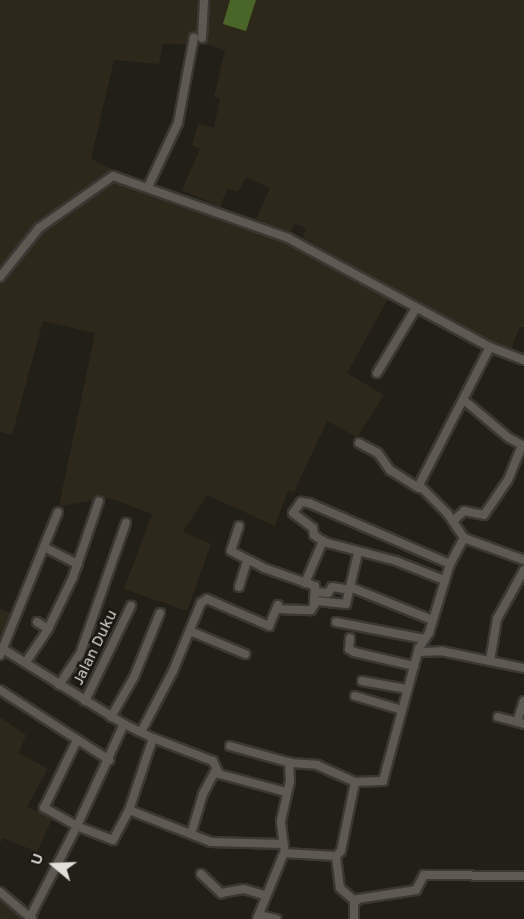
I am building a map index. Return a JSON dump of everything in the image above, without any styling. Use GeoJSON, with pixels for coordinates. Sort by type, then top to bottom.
{"type":"FeatureCollection","features":[{"type":"Feature","properties":{"kind":"street"},"geometry":{"type":"LineString","coordinates":[[148,187],[175,130],[198,38],[204,0]]}},
{"type":"Feature","properties":{"kind":"street"},"geometry":{"type":"LineString","coordinates":[[0,277],[39,228],[107,178],[113,176],[288,238],[490,347],[524,360]]}},
{"type":"Feature","properties":{"kind":"street"},"geometry":{"type":"LineString","coordinates":[[377,373],[416,308]]}},
{"type":"Feature","properties":{"kind":"street"},"geometry":{"type":"LineString","coordinates":[[418,488],[465,400],[490,347]]}},
{"type":"Feature","properties":{"kind":"street"},"geometry":{"type":"LineString","coordinates":[[453,521],[464,511],[484,514],[508,480],[523,445],[465,400]]}},
{"type":"Feature","properties":{"kind":"street"},"geometry":{"type":"LineString","coordinates":[[359,443],[378,453],[390,470],[418,488],[453,521],[464,538],[524,560]]}},
{"type":"Feature","properties":{"kind":"street"},"geometry":{"type":"LineString","coordinates":[[26,662],[48,630],[78,564],[99,501]]}},
{"type":"Feature","properties":{"kind":"street"},"geometry":{"type":"LineString","coordinates":[[444,580],[396,561],[358,553],[323,541],[315,535],[313,528],[292,514],[301,502],[450,564]]}},
{"type":"Feature","properties":{"kind":"street"},"geometry":{"type":"LineString","coordinates":[[58,512],[46,548],[1,652],[26,662],[124,724],[213,761],[219,774],[255,786],[286,792]]}},
{"type":"Feature","properties":{"kind":"street"},"geometry":{"type":"LineString","coordinates":[[59,685],[80,654],[126,523]]}},
{"type":"Feature","properties":{"kind":"street"},"geometry":{"type":"LineString","coordinates":[[141,732],[190,631],[201,603],[207,599],[269,626],[278,607],[311,610],[315,602],[315,586],[247,560],[231,551],[239,526]]}},
{"type":"Feature","properties":{"kind":"street"},"geometry":{"type":"LineString","coordinates":[[230,746],[289,762],[317,765],[355,782],[383,782],[418,652],[432,620],[450,564],[464,538]]}},
{"type":"Feature","properties":{"kind":"street"},"geometry":{"type":"LineString","coordinates":[[305,583],[323,541]]}},
{"type":"Feature","properties":{"kind":"street"},"geometry":{"type":"LineString","coordinates":[[46,548],[78,564]]}},
{"type":"Feature","properties":{"kind":"street"},"geometry":{"type":"LineString","coordinates":[[315,602],[346,604],[358,553]]}},
{"type":"Feature","properties":{"kind":"street"},"geometry":{"type":"LineString","coordinates":[[239,586],[247,560]]}},
{"type":"Feature","properties":{"kind":"street"},"geometry":{"type":"LineString","coordinates":[[490,661],[497,619],[524,570]]}},
{"type":"Feature","properties":{"kind":"street"},"geometry":{"type":"LineString","coordinates":[[315,592],[328,593],[332,587],[350,588],[432,620]]}},
{"type":"Feature","properties":{"kind":"street","name":"Jalan Duku"},"geometry":{"type":"LineString","coordinates":[[85,701],[131,606]]}},
{"type":"Feature","properties":{"kind":"street"},"geometry":{"type":"LineString","coordinates":[[111,717],[135,677],[160,613]]}},
{"type":"Feature","properties":{"kind":"street"},"geometry":{"type":"LineString","coordinates":[[37,622],[48,630]]}},
{"type":"Feature","properties":{"kind":"street"},"geometry":{"type":"LineString","coordinates":[[336,622],[424,639]]}},
{"type":"Feature","properties":{"kind":"street"},"geometry":{"type":"LineString","coordinates":[[190,631],[245,654]]}},
{"type":"Feature","properties":{"kind":"street"},"geometry":{"type":"LineString","coordinates":[[350,638],[349,649],[354,652],[414,666]]}},
{"type":"Feature","properties":{"kind":"street"},"geometry":{"type":"LineString","coordinates":[[418,652],[441,651],[524,668]]}},
{"type":"Feature","properties":{"kind":"street"},"geometry":{"type":"LineString","coordinates":[[362,681],[407,690]]}},
{"type":"Feature","properties":{"kind":"street"},"geometry":{"type":"LineString","coordinates":[[0,690],[109,760]]}},
{"type":"Feature","properties":{"kind":"street"},"geometry":{"type":"LineString","coordinates":[[355,696],[402,710]]}},
{"type":"Feature","properties":{"kind":"street"},"geometry":{"type":"LineString","coordinates":[[498,717],[521,723],[524,701]]}},
{"type":"Feature","properties":{"kind":"street"},"geometry":{"type":"LineString","coordinates":[[0,892],[31,918],[109,760],[124,724]]}},
{"type":"Feature","properties":{"kind":"street"},"geometry":{"type":"LineString","coordinates":[[77,740],[44,808],[77,826],[115,839],[129,810],[153,738]]}},
{"type":"Feature","properties":{"kind":"street"},"geometry":{"type":"LineString","coordinates":[[277,919],[258,917],[264,895],[284,849],[281,821],[289,762]]}},
{"type":"Feature","properties":{"kind":"street"},"geometry":{"type":"LineString","coordinates":[[191,834],[202,794],[216,770]]}},
{"type":"Feature","properties":{"kind":"street"},"geometry":{"type":"LineString","coordinates":[[355,782],[342,849],[336,856],[340,888],[355,901]]}},
{"type":"Feature","properties":{"kind":"street"},"geometry":{"type":"LineString","coordinates":[[129,810],[221,843],[336,856]]}},
{"type":"Feature","properties":{"kind":"street"},"geometry":{"type":"LineString","coordinates":[[201,874],[221,894],[244,889],[264,895]]}},
{"type":"Feature","properties":{"kind":"street"},"geometry":{"type":"LineString","coordinates":[[355,901],[416,890],[427,874],[524,876]]}},
{"type":"Feature","properties":{"kind":"street"},"geometry":{"type":"LineString","coordinates":[[354,919],[355,901]]}},
{"type":"Feature","properties":{"kind":"shaded area"},"geometry":{"type":"Polygon","coordinates":[[[0,0],[524,0],[524,327],[519,328],[510,354],[303,238],[306,228],[295,224],[290,232],[256,219],[270,188],[246,177],[238,192],[227,189],[220,207],[182,190],[200,149],[192,145],[198,124],[214,128],[220,98],[214,97],[225,50],[210,45],[163,44],[159,64],[114,60],[91,159],[178,201],[270,234],[389,297],[347,373],[384,395],[357,437],[327,421],[294,492],[288,491],[275,526],[207,495],[183,532],[211,544],[187,611],[124,589],[152,514],[110,498],[59,506],[95,333],[43,321],[12,435],[0,432],[0,0]]]}},
{"type":"Feature","properties":{"kind":"shaded area"},"geometry":{"type":"Polygon","coordinates":[[[230,0],[256,0],[246,31],[223,24],[230,0]]]}},
{"type":"Feature","properties":{"kind":"shaded area"},"geometry":{"type":"Polygon","coordinates":[[[0,609],[18,615],[0,658],[0,609]]]}},
{"type":"Feature","properties":{"kind":"shaded area"},"geometry":{"type":"Polygon","coordinates":[[[0,717],[26,735],[19,753],[48,769],[27,807],[52,819],[37,852],[3,838],[0,843],[0,717]]]}},
{"type":"Feature","properties":{"kind":"shaded area"},"geometry":{"type":"Polygon","coordinates":[[[0,895],[25,919],[0,919],[0,895]]]}}]}
